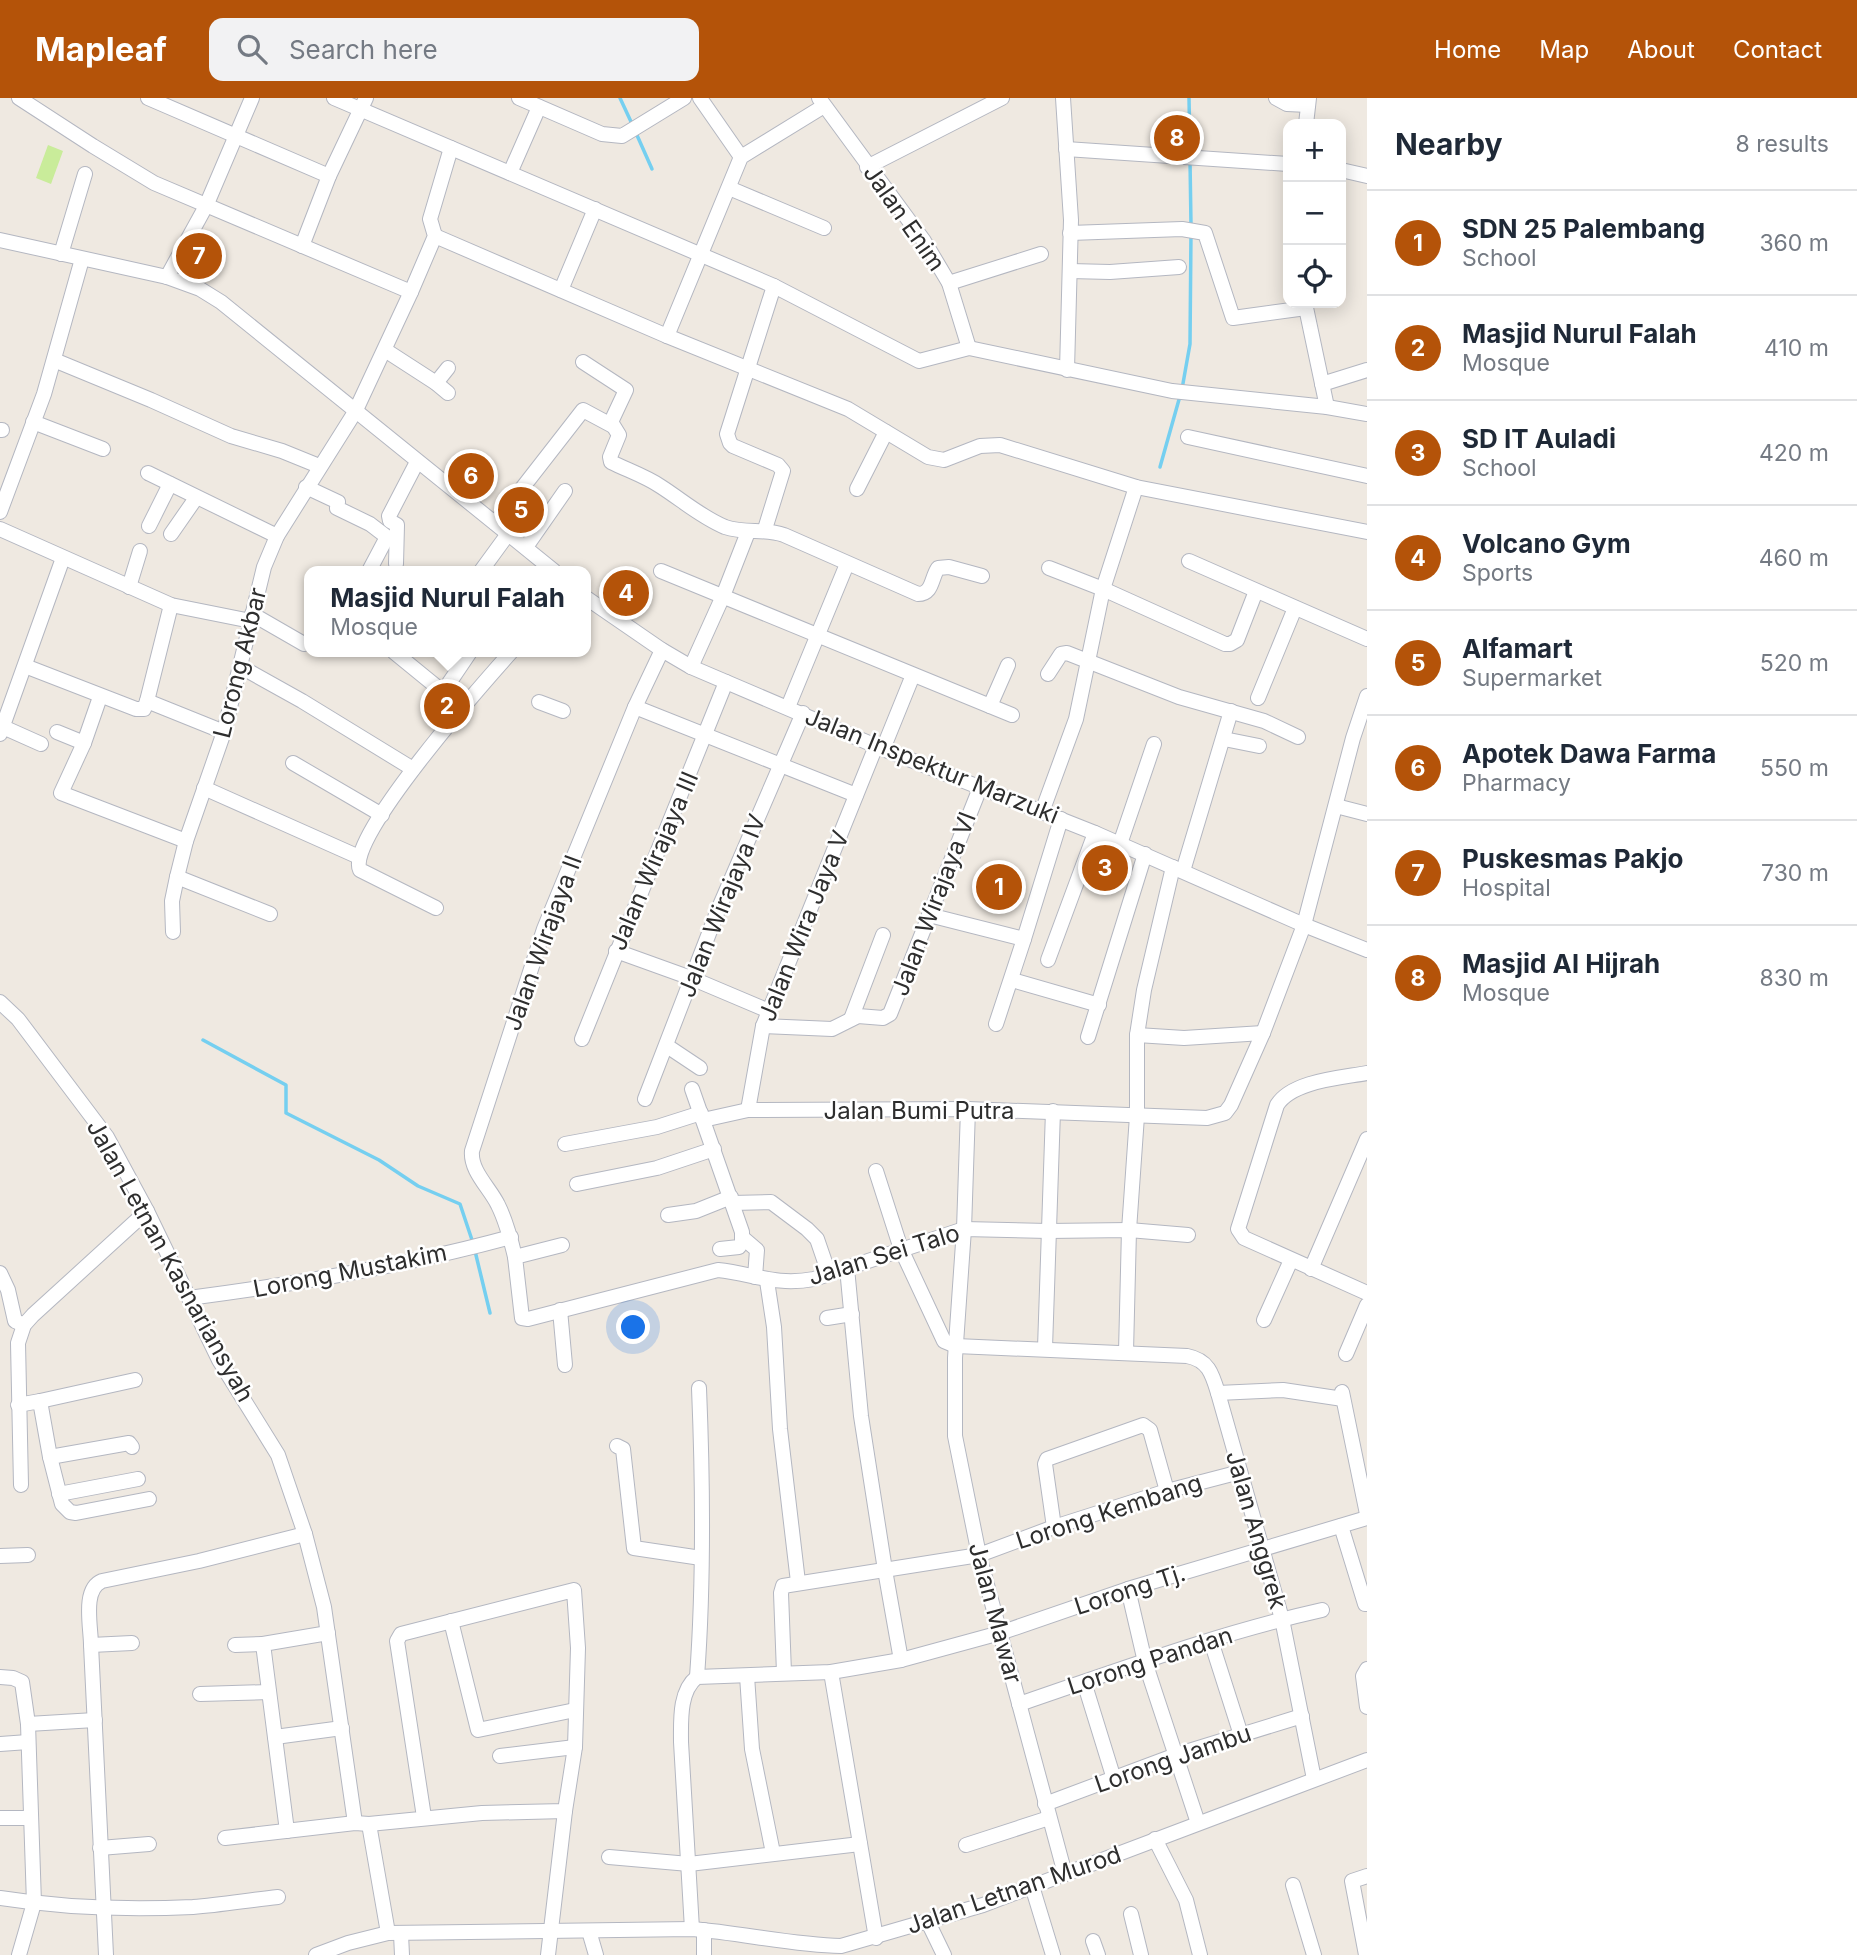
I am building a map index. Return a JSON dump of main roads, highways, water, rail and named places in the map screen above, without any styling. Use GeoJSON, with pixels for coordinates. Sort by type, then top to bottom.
{"type":"FeatureCollection","features":[{"type":"Feature","properties":{"kind":"waterway"},"geometry":{"type":"LineString","coordinates":[[620,98],[633,126]]}},
{"type":"Feature","properties":{"kind":"waterway"},"geometry":{"type":"LineString","coordinates":[[1189,98],[1190,152]]}},
{"type":"Feature","properties":{"kind":"waterway"},"geometry":{"type":"LineString","coordinates":[[636,133],[652,169]]}},
{"type":"Feature","properties":{"kind":"waterway"},"geometry":{"type":"LineString","coordinates":[[1190,160],[1191,225]]}},
{"type":"Feature","properties":{"kind":"waterway"},"geometry":{"type":"LineString","coordinates":[[1182,389],[1190,344],[1191,233]]}},
{"type":"Feature","properties":{"kind":"waterway"},"geometry":{"type":"LineString","coordinates":[[1160,467],[1180,396]]}},
{"type":"Feature","properties":{"kind":"waterway"},"geometry":{"type":"LineString","coordinates":[[203,1040],[286,1085],[286,1113],[379,1160],[418,1186],[460,1204],[473,1243]]}},
{"type":"Feature","properties":{"kind":"waterway"},"geometry":{"type":"LineString","coordinates":[[475,1251],[490,1313]]}},
{"type":"Feature","properties":{"kind":"place","name":"Masjid Al Hijrah"},"geometry":{"type":"Point","coordinates":[1177,138]}},
{"type":"Feature","properties":{"kind":"place","name":"Puskesmas Pakjo"},"geometry":{"type":"Point","coordinates":[199,256]}},
{"type":"Feature","properties":{"kind":"place","name":"Apotek Dawa Farma"},"geometry":{"type":"Point","coordinates":[471,476]}},
{"type":"Feature","properties":{"kind":"place","name":"Alfamart"},"geometry":{"type":"Point","coordinates":[521,510]}},
{"type":"Feature","properties":{"kind":"place","name":"Volcano Gym"},"geometry":{"type":"Point","coordinates":[626,593]}},
{"type":"Feature","properties":{"kind":"place","name":"Masjid Nurul Falah"},"geometry":{"type":"Point","coordinates":[447,706]}},
{"type":"Feature","properties":{"kind":"place","name":"SD IT Auladi"},"geometry":{"type":"Point","coordinates":[1105,868]}},
{"type":"Feature","properties":{"kind":"place","name":"SDN 25 Palembang"},"geometry":{"type":"Point","coordinates":[999,887]}}]}
